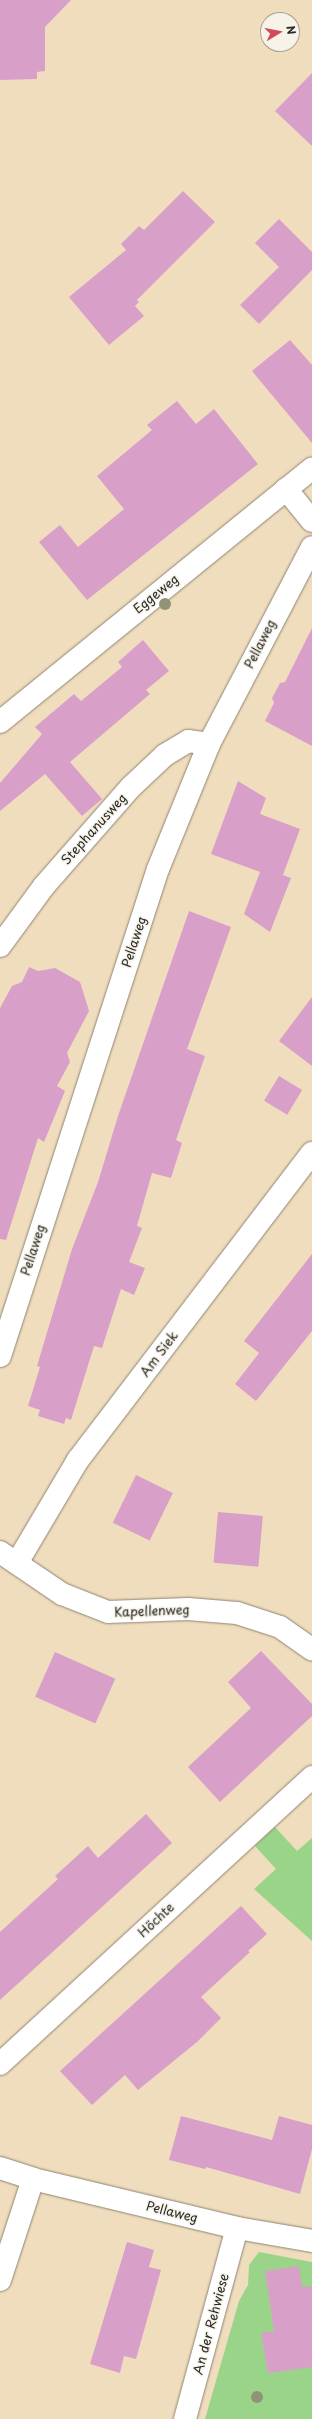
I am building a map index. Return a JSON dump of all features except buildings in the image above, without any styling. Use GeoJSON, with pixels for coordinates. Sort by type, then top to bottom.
{"type":"FeatureCollection","features":[{"type":"Feature","properties":{"kind":"street","name":"Eggeweg"},"geometry":{"type":"LineString","coordinates":[[0,722],[312,468]]}},
{"type":"Feature","properties":{"kind":"street"},"geometry":{"type":"LineString","coordinates":[[286,489],[312,522]]}},
{"type":"Feature","properties":{"kind":"street","name":"Pellaweg"},"geometry":{"type":"LineString","coordinates":[[0,1356],[158,869],[209,744],[312,547]]}},
{"type":"Feature","properties":{"kind":"street","name":"Stephanusweg"},"geometry":{"type":"LineString","coordinates":[[0,946],[44,886],[132,787],[165,755],[188,742],[209,744]]}},
{"type":"Feature","properties":{"kind":"street","name":"Am Siek"},"geometry":{"type":"LineString","coordinates":[[9,1558],[78,1460],[312,1153]]}},
{"type":"Feature","properties":{"kind":"street","name":"Kapellenweg"},"geometry":{"type":"LineString","coordinates":[[9,1558],[62,1594],[108,1612],[188,1609],[237,1613],[280,1627],[312,1649]]}},
{"type":"Feature","properties":{"kind":"street","name":"Höchte"},"geometry":{"type":"LineString","coordinates":[[0,2064],[312,1777]]}},
{"type":"Feature","properties":{"kind":"street","name":"Pellaweg"},"geometry":{"type":"LineString","coordinates":[[0,2168],[33,2179],[237,2228],[312,2241]]}},
{"type":"Feature","properties":{"kind":"street"},"geometry":{"type":"LineString","coordinates":[[0,2280],[33,2179]]}},
{"type":"Feature","properties":{"kind":"street","name":"An der Rehwiese"},"geometry":{"type":"LineString","coordinates":[[185,2419],[237,2228]]}},
{"type":"Feature","properties":{"kind":"green space"},"geometry":{"type":"Polygon","coordinates":[[[275,1827],[297,1851],[312,1838],[312,1941],[254,1889],[276,1869],[255,1846],[275,1827]]]}},
{"type":"Feature","properties":{"kind":"green space"},"geometry":{"type":"Polygon","coordinates":[[[259,2252],[312,2262],[312,2419],[205,2419],[239,2301],[248,2285],[249,2265],[259,2252]]]}}]}
